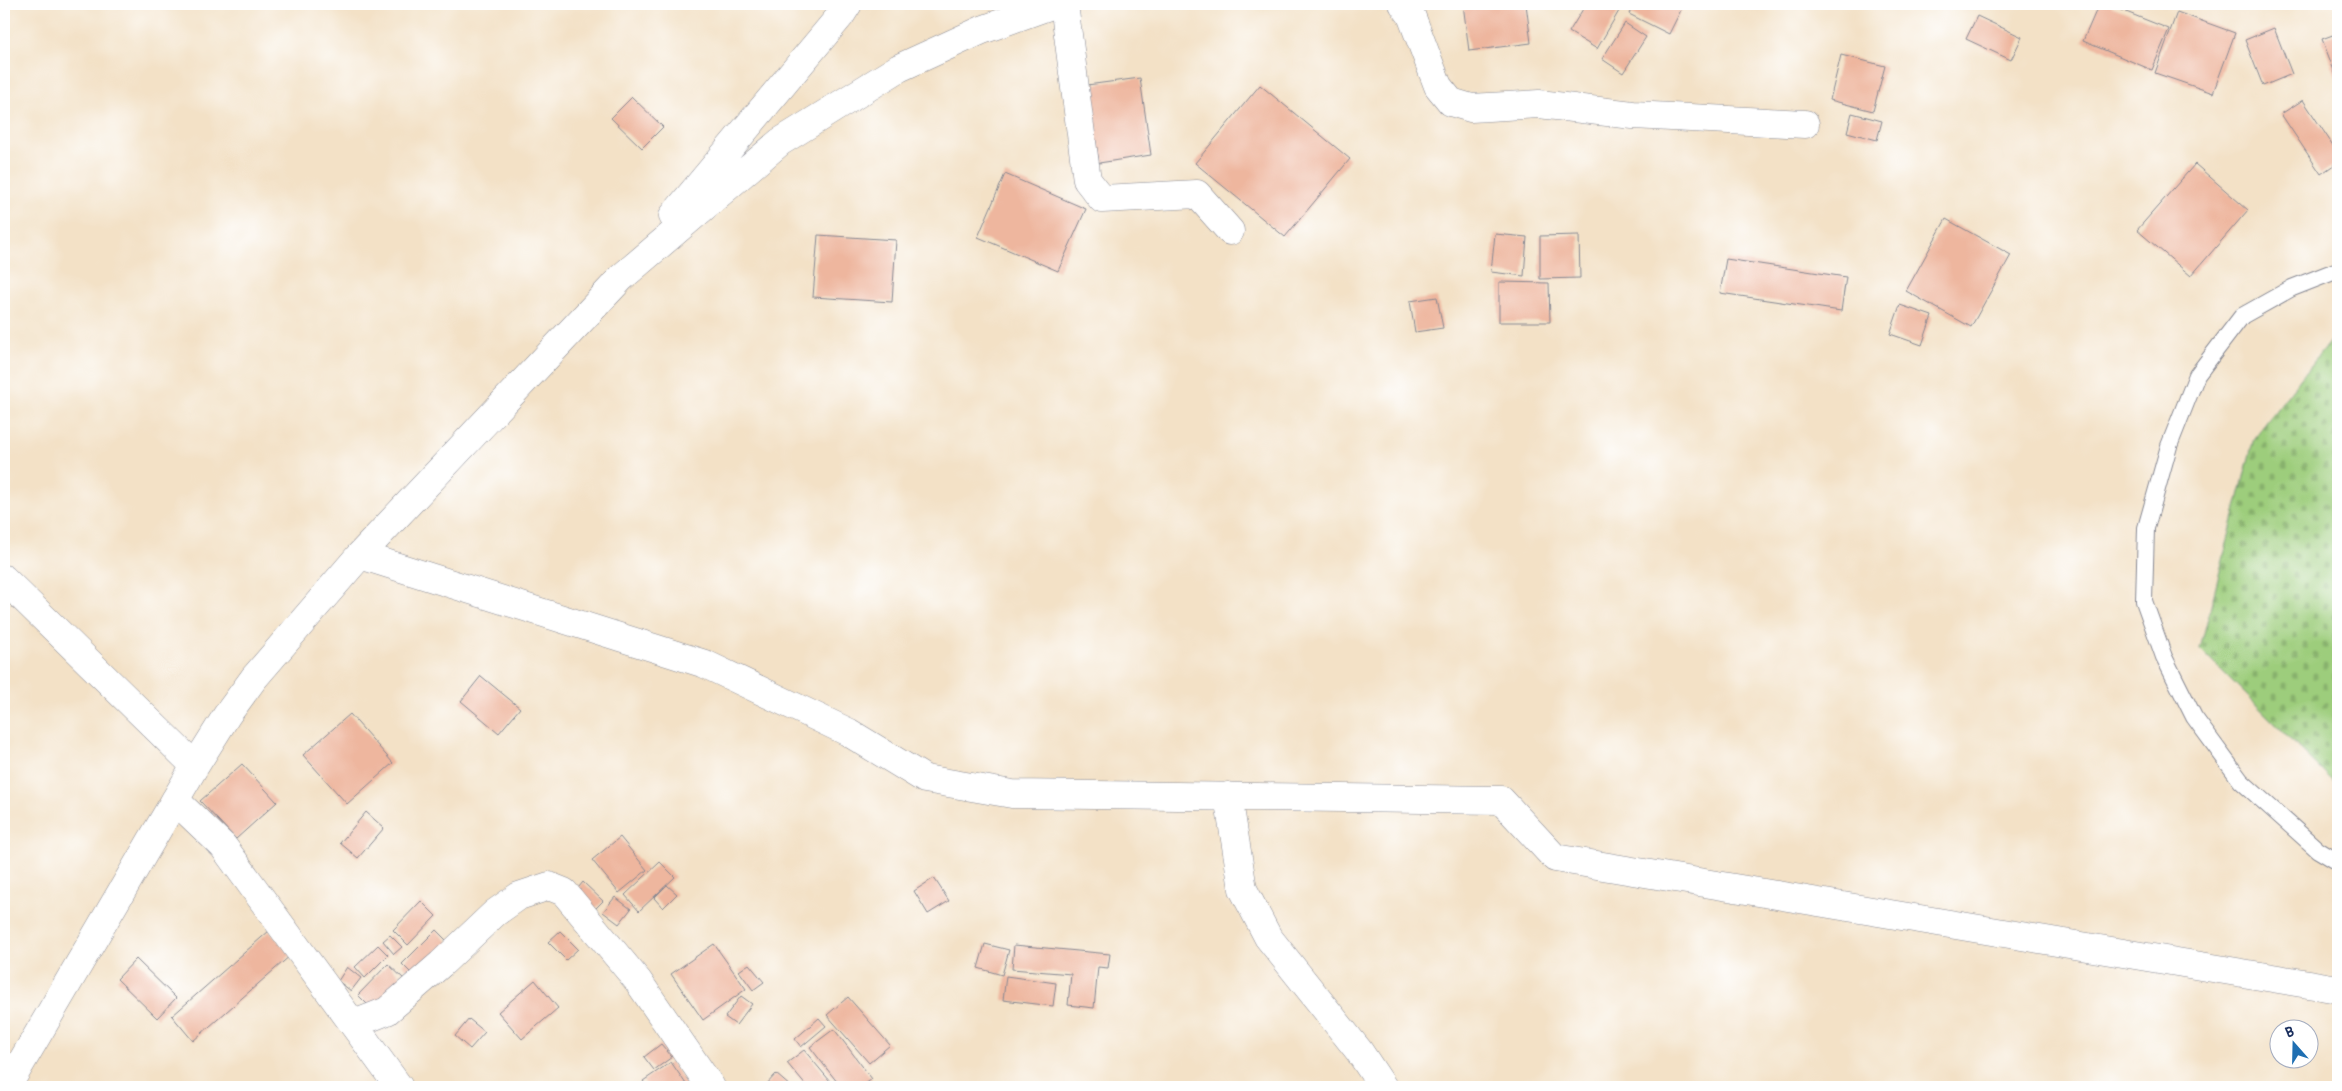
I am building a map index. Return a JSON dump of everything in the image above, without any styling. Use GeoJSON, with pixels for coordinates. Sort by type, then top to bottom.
{"type":"FeatureCollection","features":[{"type":"Feature","properties":{"kind":"street"},"geometry":{"type":"LineString","coordinates":[[4,1087],[24,1058],[195,766],[227,715],[254,678],[360,555],[622,277],[841,15],[848,4]]}},
{"type":"Feature","properties":{"kind":"street"},"geometry":{"type":"LineString","coordinates":[[622,277],[780,142],[899,68],[982,30],[1054,4]]}},
{"type":"Feature","properties":{"kind":"street"},"geometry":{"type":"LineString","coordinates":[[1064,4],[1087,180],[1102,199],[1197,194],[1230,231]]}},
{"type":"Feature","properties":{"kind":"street"},"geometry":{"type":"LineString","coordinates":[[1403,4],[1410,15],[1438,86],[1451,102],[1471,108],[1539,104],[1633,115],[1805,124]]}},
{"type":"Feature","properties":{"kind":"street"},"geometry":{"type":"LineString","coordinates":[[360,555],[705,664],[848,732],[925,779],[1012,794],[1501,800],[1555,858],[2338,988]]}},
{"type":"Feature","properties":{"kind":"street"},"geometry":{"type":"LineString","coordinates":[[4,579],[195,766]]}},
{"type":"Feature","properties":{"kind":"street"},"geometry":{"type":"LineString","coordinates":[[1228,796],[1243,889],[1268,937],[1359,1051],[1383,1087]]}},
{"type":"Feature","properties":{"kind":"street"},"geometry":{"type":"LineString","coordinates":[[175,800],[223,846],[399,1087]]}},
{"type":"Feature","properties":{"kind":"street"},"geometry":{"type":"LineString","coordinates":[[354,1024],[387,1011],[495,913],[519,896],[549,886],[564,892],[638,980],[711,1087]]}},
{"type":"Feature","properties":{"kind":"lane"},"geometry":{"type":"LineString","coordinates":[[2338,270],[2292,288],[2242,316],[2197,375],[2169,446],[2146,528],[2144,601],[2164,657],[2194,717],[2241,781],[2318,850],[2338,862]]}},
{"type":"Feature","properties":{"kind":"green space"},"geometry":{"type":"Polygon","coordinates":[[[2338,331],[2338,786],[2200,649],[2254,438],[2338,331]]]}},
{"type":"Feature","properties":{"kind":"building"},"geometry":{"type":"Polygon","coordinates":[[[1463,4],[1526,4],[1531,43],[1469,51],[1463,4]]]}},
{"type":"Feature","properties":{"kind":"building"},"geometry":{"type":"Polygon","coordinates":[[[1586,4],[1623,4],[1597,49],[1569,32],[1586,4]]]}},
{"type":"Feature","properties":{"kind":"building"},"geometry":{"type":"Polygon","coordinates":[[[1634,4],[1684,4],[1669,34],[1629,14],[1634,4]]]}},
{"type":"Feature","properties":{"kind":"building"},"geometry":{"type":"Polygon","coordinates":[[[2099,4],[2106,4],[2169,29],[2152,70],[2083,41],[2099,4]]]}},
{"type":"Feature","properties":{"kind":"building"},"geometry":{"type":"Polygon","coordinates":[[[2177,12],[2235,33],[2213,93],[2155,73],[2177,12]]]}},
{"type":"Feature","properties":{"kind":"building"},"geometry":{"type":"Polygon","coordinates":[[[1977,16],[2022,37],[2011,60],[1966,39],[1977,16]]]}},
{"type":"Feature","properties":{"kind":"building"},"geometry":{"type":"Polygon","coordinates":[[[1625,23],[1646,37],[1623,73],[1602,59],[1625,23]]]}},
{"type":"Feature","properties":{"kind":"building"},"geometry":{"type":"Polygon","coordinates":[[[2274,28],[2292,74],[2263,86],[2245,40],[2274,28]]]}},
{"type":"Feature","properties":{"kind":"building"},"geometry":{"type":"Polygon","coordinates":[[[2338,33],[2338,81],[2322,39],[2338,33]]]}},
{"type":"Feature","properties":{"kind":"building"},"geometry":{"type":"Polygon","coordinates":[[[1841,55],[1885,66],[1873,111],[1830,100],[1841,55]]]}},
{"type":"Feature","properties":{"kind":"building"},"geometry":{"type":"Polygon","coordinates":[[[1140,78],[1151,155],[1099,163],[1087,85],[1140,78]]]}},
{"type":"Feature","properties":{"kind":"building"},"geometry":{"type":"Polygon","coordinates":[[[1260,85],[1350,159],[1285,237],[1195,163],[1260,85]]]}},
{"type":"Feature","properties":{"kind":"building"},"geometry":{"type":"Polygon","coordinates":[[[632,97],[663,127],[642,148],[611,118],[632,97]]]}},
{"type":"Feature","properties":{"kind":"building"},"geometry":{"type":"Polygon","coordinates":[[[2303,100],[2338,153],[2338,162],[2321,174],[2281,114],[2303,100]]]}},
{"type":"Feature","properties":{"kind":"building"},"geometry":{"type":"Polygon","coordinates":[[[1852,113],[1882,121],[1877,140],[1847,132],[1852,113]]]}},
{"type":"Feature","properties":{"kind":"building"},"geometry":{"type":"Polygon","coordinates":[[[2195,164],[2248,210],[2191,276],[2137,230],[2195,164]]]}},
{"type":"Feature","properties":{"kind":"building"},"geometry":{"type":"Polygon","coordinates":[[[1005,174],[1086,209],[1058,271],[978,237],[1005,174]]]}},
{"type":"Feature","properties":{"kind":"building"},"geometry":{"type":"Polygon","coordinates":[[[1946,219],[2011,255],[1971,327],[1906,291],[1946,219]]]}},
{"type":"Feature","properties":{"kind":"building"},"geometry":{"type":"Polygon","coordinates":[[[1495,234],[1527,237],[1524,276],[1491,272],[1495,234]]]}},
{"type":"Feature","properties":{"kind":"building"},"geometry":{"type":"Polygon","coordinates":[[[818,235],[896,240],[892,302],[813,297],[818,235]]]}},
{"type":"Feature","properties":{"kind":"building"},"geometry":{"type":"Polygon","coordinates":[[[1579,235],[1580,278],[1540,279],[1540,236],[1579,235]]]}},
{"type":"Feature","properties":{"kind":"building"},"geometry":{"type":"Polygon","coordinates":[[[1726,259],[1846,277],[1841,311],[1720,293],[1726,259]]]}},
{"type":"Feature","properties":{"kind":"building"},"geometry":{"type":"Polygon","coordinates":[[[1499,282],[1549,283],[1550,322],[1499,322],[1499,282]]]}},
{"type":"Feature","properties":{"kind":"building"},"geometry":{"type":"Polygon","coordinates":[[[1437,297],[1443,328],[1415,332],[1410,301],[1437,297]]]}},
{"type":"Feature","properties":{"kind":"building"},"geometry":{"type":"Polygon","coordinates":[[[1900,305],[1932,316],[1922,345],[1890,334],[1900,305]]]}},
{"type":"Feature","properties":{"kind":"building"},"geometry":{"type":"Polygon","coordinates":[[[481,676],[520,708],[499,733],[461,701],[481,676]]]}},
{"type":"Feature","properties":{"kind":"building"},"geometry":{"type":"Polygon","coordinates":[[[350,714],[393,763],[347,804],[303,755],[350,714]]]}},
{"type":"Feature","properties":{"kind":"building"},"geometry":{"type":"Polygon","coordinates":[[[242,764],[277,802],[236,839],[200,801],[242,764]]]}},
{"type":"Feature","properties":{"kind":"building"},"geometry":{"type":"Polygon","coordinates":[[[366,812],[384,828],[358,858],[340,843],[366,812]]]}},
{"type":"Feature","properties":{"kind":"building"},"geometry":{"type":"Polygon","coordinates":[[[620,837],[647,870],[619,893],[592,860],[620,837]]]}},
{"type":"Feature","properties":{"kind":"building"},"geometry":{"type":"Polygon","coordinates":[[[660,862],[675,877],[639,911],[625,895],[660,862]]]}},
{"type":"Feature","properties":{"kind":"building"},"geometry":{"type":"Polygon","coordinates":[[[934,878],[949,901],[928,914],[914,891],[934,878]]]}},
{"type":"Feature","properties":{"kind":"building"},"geometry":{"type":"Polygon","coordinates":[[[583,882],[603,901],[594,910],[574,893],[583,882]]]}},
{"type":"Feature","properties":{"kind":"building"},"geometry":{"type":"Polygon","coordinates":[[[667,885],[677,894],[663,908],[654,898],[667,885]]]}},
{"type":"Feature","properties":{"kind":"building"},"geometry":{"type":"Polygon","coordinates":[[[615,897],[631,909],[619,924],[603,912],[615,897]]]}},
{"type":"Feature","properties":{"kind":"building"},"geometry":{"type":"Polygon","coordinates":[[[421,901],[436,916],[408,945],[393,930],[421,901]]]}},
{"type":"Feature","properties":{"kind":"building"},"geometry":{"type":"Polygon","coordinates":[[[436,930],[452,946],[418,980],[402,964],[436,930]]]}},
{"type":"Feature","properties":{"kind":"building"},"geometry":{"type":"Polygon","coordinates":[[[269,931],[291,955],[193,1041],[172,1016],[269,931]]]}},
{"type":"Feature","properties":{"kind":"building"},"geometry":{"type":"Polygon","coordinates":[[[560,931],[578,949],[566,960],[548,942],[560,931]]]}},
{"type":"Feature","properties":{"kind":"building"},"geometry":{"type":"Polygon","coordinates":[[[390,935],[402,947],[394,954],[383,941],[390,935]]]}},
{"type":"Feature","properties":{"kind":"building"},"geometry":{"type":"Polygon","coordinates":[[[714,944],[746,989],[703,1020],[671,974],[714,944]]]}},
{"type":"Feature","properties":{"kind":"building"},"geometry":{"type":"Polygon","coordinates":[[[985,944],[1009,950],[1002,975],[978,968],[985,944]]]}},
{"type":"Feature","properties":{"kind":"building"},"geometry":{"type":"Polygon","coordinates":[[[378,945],[388,955],[365,978],[355,967],[378,945]]]}},
{"type":"Feature","properties":{"kind":"building"},"geometry":{"type":"Polygon","coordinates":[[[1014,945],[1110,954],[1108,968],[1098,967],[1094,1008],[1068,1005],[1071,974],[1012,969],[1014,945]]]}},
{"type":"Feature","properties":{"kind":"building"},"geometry":{"type":"Polygon","coordinates":[[[136,959],[176,998],[157,1018],[117,979],[136,959]]]}},
{"type":"Feature","properties":{"kind":"building"},"geometry":{"type":"Polygon","coordinates":[[[388,964],[404,979],[373,1010],[358,995],[388,964]]]}},
{"type":"Feature","properties":{"kind":"building"},"geometry":{"type":"Polygon","coordinates":[[[749,964],[764,982],[753,990],[739,971],[749,964]]]}},
{"type":"Feature","properties":{"kind":"building"},"geometry":{"type":"Polygon","coordinates":[[[347,967],[361,978],[351,991],[338,981],[347,967]]]}},
{"type":"Feature","properties":{"kind":"building"},"geometry":{"type":"Polygon","coordinates":[[[1006,976],[1056,983],[1053,1006],[1003,1000],[1006,976]]]}},
{"type":"Feature","properties":{"kind":"building"},"geometry":{"type":"Polygon","coordinates":[[[535,980],[558,1008],[522,1039],[498,1012],[535,980]]]}},
{"type":"Feature","properties":{"kind":"building"},"geometry":{"type":"Polygon","coordinates":[[[741,996],[752,1004],[736,1025],[725,1017],[741,996]]]}},
{"type":"Feature","properties":{"kind":"building"},"geometry":{"type":"Polygon","coordinates":[[[848,997],[890,1045],[869,1063],[827,1015],[848,997]]]}},
{"type":"Feature","properties":{"kind":"building"},"geometry":{"type":"Polygon","coordinates":[[[819,1018],[826,1026],[801,1047],[795,1039],[819,1018]]]}},
{"type":"Feature","properties":{"kind":"building"},"geometry":{"type":"Polygon","coordinates":[[[469,1019],[485,1032],[470,1049],[455,1036],[469,1019]]]}},
{"type":"Feature","properties":{"kind":"building"},"geometry":{"type":"Polygon","coordinates":[[[834,1029],[872,1079],[861,1087],[841,1087],[810,1047],[834,1029]]]}},
{"type":"Feature","properties":{"kind":"building"},"geometry":{"type":"Polygon","coordinates":[[[661,1044],[672,1057],[654,1070],[644,1057],[661,1044]]]}},
{"type":"Feature","properties":{"kind":"building"},"geometry":{"type":"Polygon","coordinates":[[[804,1050],[835,1087],[807,1087],[787,1063],[804,1050]]]}},
{"type":"Feature","properties":{"kind":"building"},"geometry":{"type":"Polygon","coordinates":[[[671,1062],[688,1087],[647,1087],[643,1081],[671,1062]]]}},
{"type":"Feature","properties":{"kind":"building"},"geometry":{"type":"Polygon","coordinates":[[[776,1074],[791,1087],[764,1087],[776,1074]]]}}]}
